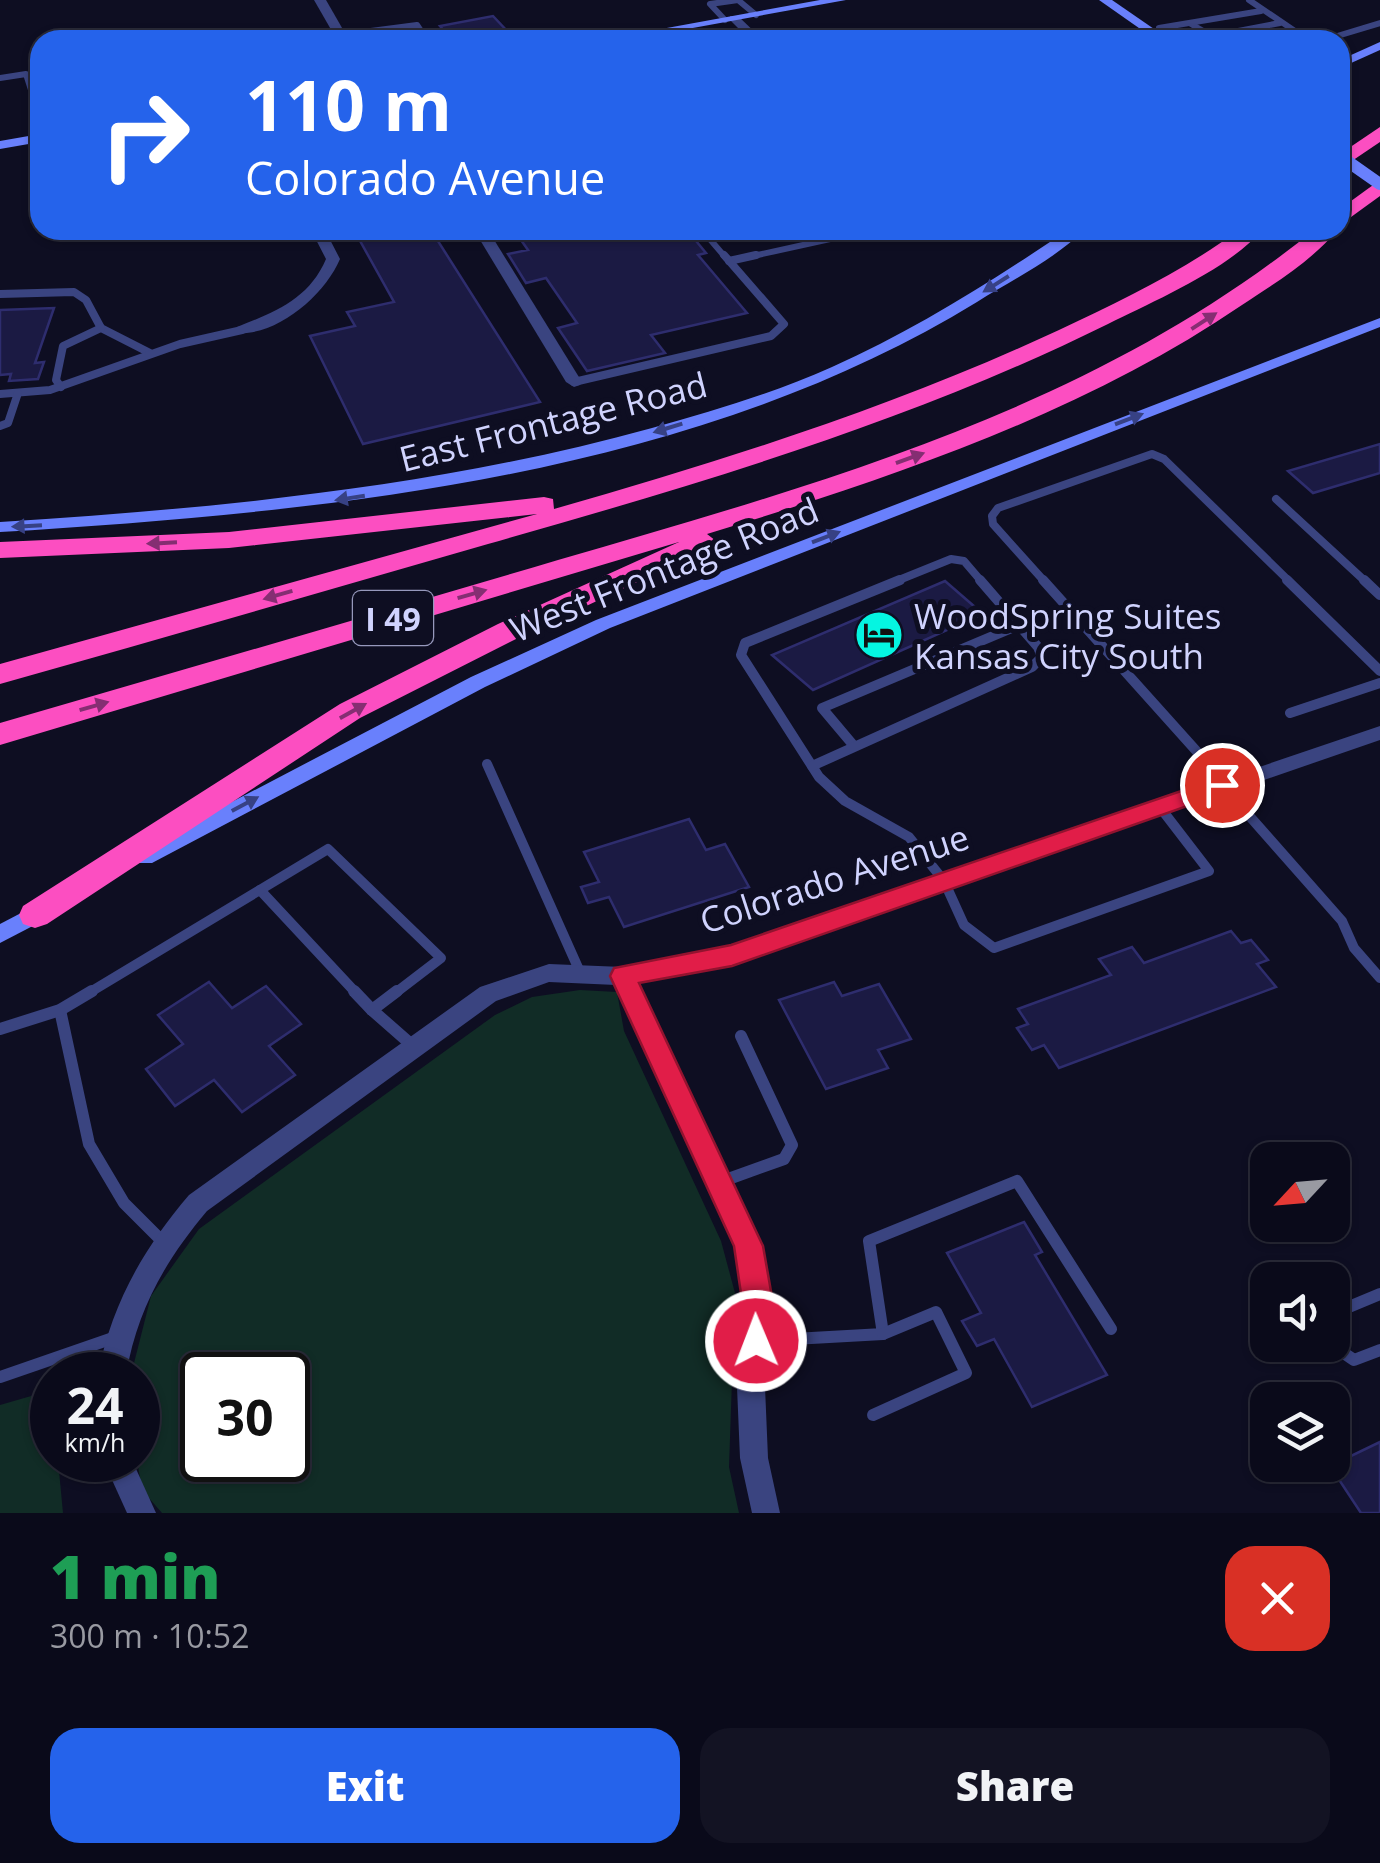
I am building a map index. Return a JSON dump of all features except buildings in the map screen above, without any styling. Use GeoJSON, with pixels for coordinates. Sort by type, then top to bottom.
{"type":"FeatureCollection","features":[{"type":"Feature","properties":{"kind":"highway"},"geometry":{"type":"LineString","coordinates":[[1350,152],[1380,132]]}},
{"type":"Feature","properties":{"kind":"highway"},"geometry":{"type":"LineString","coordinates":[[1350,210],[1380,185]]}},
{"type":"Feature","properties":{"kind":"highway","name":"I 49"},"geometry":{"type":"LineString","coordinates":[[0,674],[642,493],[810,441],[958,386],[1139,300],[1239,240]]}},
{"type":"Feature","properties":{"kind":"highway","name":"I 49"},"geometry":{"type":"LineString","coordinates":[[0,734],[785,502],[1014,420],[1114,372],[1224,308],[1314,240]]}},
{"type":"Feature","properties":{"kind":"highway"},"geometry":{"type":"LineString","coordinates":[[0,550],[229,540],[642,493]]}},
{"type":"Feature","properties":{"kind":"highway"},"geometry":{"type":"LineString","coordinates":[[35,914],[350,711],[508,631],[785,502]]}},
{"type":"Feature","properties":{"kind":"street"},"geometry":{"type":"LineString","coordinates":[[320,0],[338,30]]}},
{"type":"Feature","properties":{"kind":"street"},"geometry":{"type":"LineString","coordinates":[[666,30],[840,0]]}},
{"type":"Feature","properties":{"kind":"street"},"geometry":{"type":"LineString","coordinates":[[1105,0],[1154,30]]}},
{"type":"Feature","properties":{"kind":"street"},"geometry":{"type":"LineString","coordinates":[[1119,0],[1156,30]]}},
{"type":"Feature","properties":{"kind":"street"},"geometry":{"type":"LineString","coordinates":[[730,19],[744,30]]}},
{"type":"Feature","properties":{"kind":"street"},"geometry":{"type":"LineString","coordinates":[[1350,60],[1380,46]]}},
{"type":"Feature","properties":{"kind":"street"},"geometry":{"type":"LineString","coordinates":[[0,145],[30,140]]}},
{"type":"Feature","properties":{"kind":"street"},"geometry":{"type":"LineString","coordinates":[[1350,166],[1380,185]]}},
{"type":"Feature","properties":{"kind":"street"},"geometry":{"type":"LineString","coordinates":[[242,330],[278,317],[310,298],[326,281],[333,259],[323,240]]}},
{"type":"Feature","properties":{"kind":"street"},"geometry":{"type":"LineString","coordinates":[[487,240],[574,382]]}},
{"type":"Feature","properties":{"kind":"street","name":"East Frontage Road"},"geometry":{"type":"LineString","coordinates":[[0,527],[193,517],[316,503],[430,485],[628,440],[834,372],[940,317],[1061,240]]}},
{"type":"Feature","properties":{"kind":"street","name":"West Frontage Road"},"geometry":{"type":"LineString","coordinates":[[0,934],[478,682],[602,624],[1380,322]]}},
{"type":"Feature","properties":{"kind":"street","name":"Colorado Avenue"},"geometry":{"type":"LineString","coordinates":[[114,1352],[116,1336],[136,1287],[163,1242],[198,1203],[488,994],[549,974],[623,976],[732,956],[1380,733]]}},
{"type":"Feature","properties":{"kind":"street"},"geometry":{"type":"LineString","coordinates":[[623,976],[748,1246],[760,1314],[752,1388],[754,1458],[766,1513]]}},
{"type":"Feature","properties":{"kind":"street"},"geometry":{"type":"LineString","coordinates":[[127,1482],[142,1513]]}},
{"type":"Feature","properties":{"kind":"lane"},"geometry":{"type":"LineString","coordinates":[[730,19],[710,4],[738,0],[756,14]]}},
{"type":"Feature","properties":{"kind":"lane"},"geometry":{"type":"LineString","coordinates":[[1249,0],[1292,30]]}},
{"type":"Feature","properties":{"kind":"lane"},"geometry":{"type":"LineString","coordinates":[[1170,30],[1189,22],[1262,11]]}},
{"type":"Feature","properties":{"kind":"lane"},"geometry":{"type":"LineString","coordinates":[[1189,22],[1202,30]]}},
{"type":"Feature","properties":{"kind":"lane"},"geometry":{"type":"LineString","coordinates":[[1243,30],[1280,23]]}},
{"type":"Feature","properties":{"kind":"lane"},"geometry":{"type":"LineString","coordinates":[[1350,32],[1380,23]]}},
{"type":"Feature","properties":{"kind":"lane"},"geometry":{"type":"LineString","coordinates":[[386,30],[417,25],[420,30]]}},
{"type":"Feature","properties":{"kind":"lane"},"geometry":{"type":"LineString","coordinates":[[0,78],[26,74],[30,87]]}},
{"type":"Feature","properties":{"kind":"lane"},"geometry":{"type":"LineString","coordinates":[[574,382],[771,336],[784,324],[711,240]]}},
{"type":"Feature","properties":{"kind":"lane"},"geometry":{"type":"LineString","coordinates":[[729,261],[825,240]]}},
{"type":"Feature","properties":{"kind":"lane"},"geometry":{"type":"LineString","coordinates":[[0,294],[74,292],[86,300],[101,328],[150,354]]}},
{"type":"Feature","properties":{"kind":"lane"},"geometry":{"type":"LineString","coordinates":[[61,387],[56,380],[64,346],[101,328]]}},
{"type":"Feature","properties":{"kind":"lane"},"geometry":{"type":"LineString","coordinates":[[0,394],[61,387],[150,354],[242,330]]}},
{"type":"Feature","properties":{"kind":"lane"},"geometry":{"type":"LineString","coordinates":[[0,426],[8,423],[18,393]]}},
{"type":"Feature","properties":{"kind":"lane"},"geometry":{"type":"LineString","coordinates":[[1380,671],[1164,459],[1152,454],[998,508],[992,516],[993,524],[1342,921],[1354,948],[1380,978]]}},
{"type":"Feature","properties":{"kind":"lane"},"geometry":{"type":"LineString","coordinates":[[1276,499],[1380,594]]}},
{"type":"Feature","properties":{"kind":"lane"},"geometry":{"type":"LineString","coordinates":[[812,766],[1042,658],[1038,647],[964,562],[952,559],[745,643],[742,654],[812,766],[845,801],[909,837],[944,881],[964,925],[994,948],[1208,871],[1159,806]]}},
{"type":"Feature","properties":{"kind":"lane"},"geometry":{"type":"LineString","coordinates":[[854,746],[822,708],[1019,625]]}},
{"type":"Feature","properties":{"kind":"lane"},"geometry":{"type":"LineString","coordinates":[[1290,713],[1380,683]]}},
{"type":"Feature","properties":{"kind":"lane"},"geometry":{"type":"LineString","coordinates":[[488,764],[580,972]]}},
{"type":"Feature","properties":{"kind":"lane"},"geometry":{"type":"LineString","coordinates":[[0,1029],[60,1010],[328,849],[441,958],[372,1010]]}},
{"type":"Feature","properties":{"kind":"lane"},"geometry":{"type":"LineString","coordinates":[[260,890],[372,1010],[414,1047]]}},
{"type":"Feature","properties":{"kind":"lane"},"geometry":{"type":"LineString","coordinates":[[60,1010],[89,1144],[124,1203],[163,1242]]}},
{"type":"Feature","properties":{"kind":"lane"},"geometry":{"type":"LineString","coordinates":[[719,1182],[784,1158],[792,1145],[741,1036]]}},
{"type":"Feature","properties":{"kind":"lane"},"geometry":{"type":"LineString","coordinates":[[883,1334],[869,1242],[1018,1181],[1111,1329]]}},
{"type":"Feature","properties":{"kind":"lane"},"geometry":{"type":"LineString","coordinates":[[1350,1306],[1380,1294]]}},
{"type":"Feature","properties":{"kind":"lane"},"geometry":{"type":"LineString","coordinates":[[756,1341],[883,1334],[936,1312],[966,1373],[872,1414]]}},
{"type":"Feature","properties":{"kind":"lane"},"geometry":{"type":"LineString","coordinates":[[0,1377],[116,1336]]}},
{"type":"Feature","properties":{"kind":"lane"},"geometry":{"type":"LineString","coordinates":[[1350,1357],[1354,1360],[1380,1350]]}},
{"type":"Feature","properties":{"kind":"green space"},"geometry":{"type":"Polygon","coordinates":[[[580,990],[617,992],[624,1031],[721,1241],[735,1293],[729,1467],[739,1513],[162,1513],[142,1490],[141,1482],[160,1482],[160,1352],[137,1352],[151,1296],[199,1229],[495,1015],[532,997],[580,990]]]}},
{"type":"Feature","properties":{"kind":"green space"},"geometry":{"type":"Polygon","coordinates":[[[30,1396],[30,1482],[60,1482],[63,1513],[0,1513],[0,1405],[30,1396]]]}},
{"type":"Feature","properties":{"kind":"place","name":"WoodSpring Suites Kansas City South"},"geometry":{"type":"Point","coordinates":[879,635]}},
{"type":"Feature","properties":{"kind":"route"},"geometry":{"type":"LineString","coordinates":[[756,1341],[760,1314],[748,1246],[623,976],[732,956],[1222,785]]}}]}
